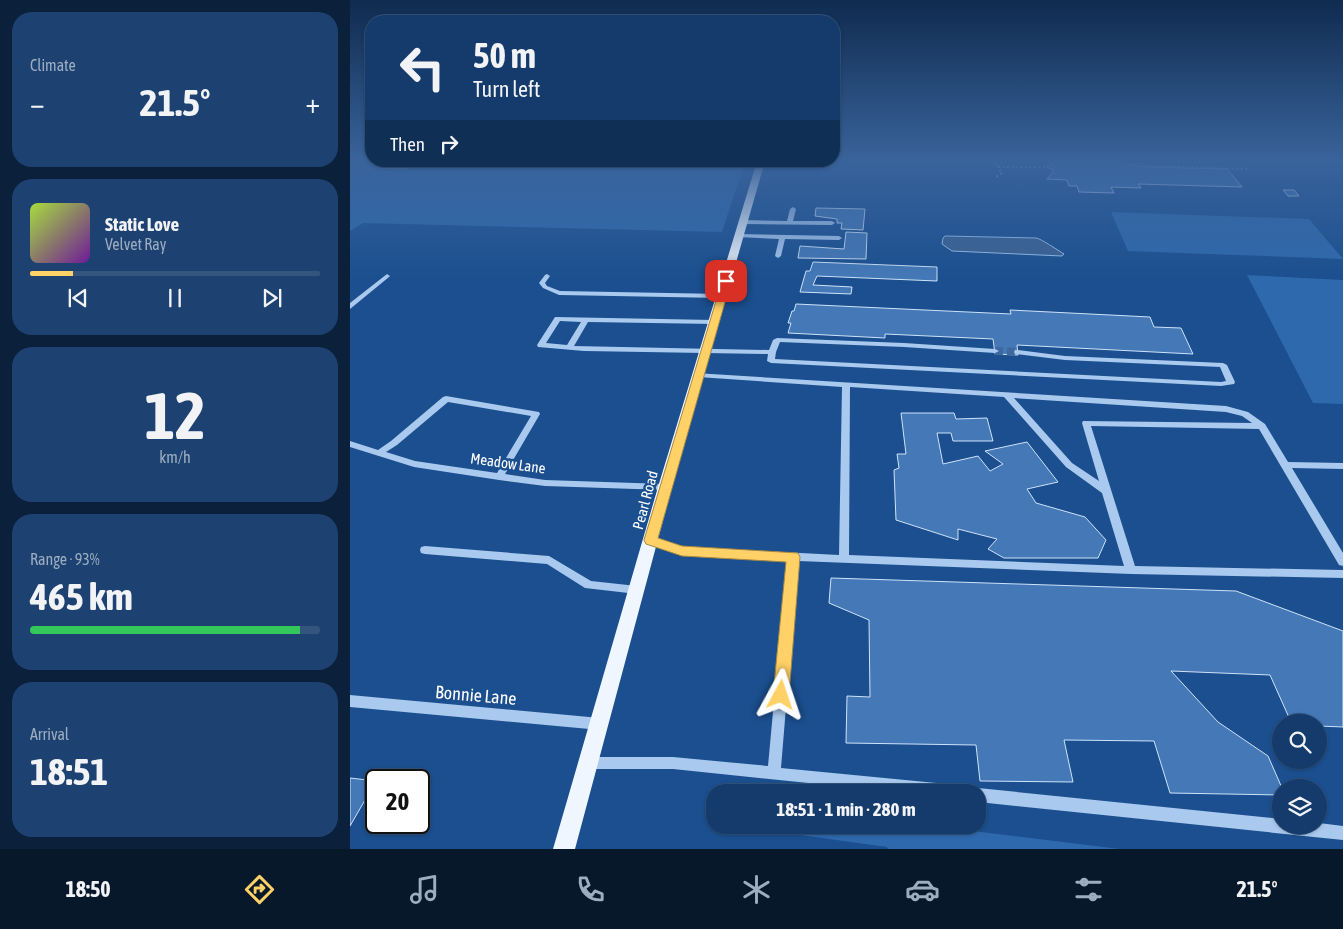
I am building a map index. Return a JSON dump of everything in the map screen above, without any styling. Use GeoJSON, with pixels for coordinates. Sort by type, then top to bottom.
{"type":"FeatureCollection","features":[{"type":"Feature","properties":{"kind":"main road","name":"Pearl Road"},"geometry":{"type":"LineString","coordinates":[[564,849],[665,487],[749,201]]}},
{"type":"Feature","properties":{"kind":"street"},"geometry":{"type":"LineString","coordinates":[[790,222],[793,209]]}},
{"type":"Feature","properties":{"kind":"street"},"geometry":{"type":"LineString","coordinates":[[741,228],[790,222],[832,223]]}},
{"type":"Feature","properties":{"kind":"street"},"geometry":{"type":"LineString","coordinates":[[741,228],[782,237],[839,238]]}},
{"type":"Feature","properties":{"kind":"street"},"geometry":{"type":"LineString","coordinates":[[350,307],[387,276]]}},
{"type":"Feature","properties":{"kind":"street"},"geometry":{"type":"LineString","coordinates":[[547,276],[542,283],[545,288],[559,293],[722,296]]}},
{"type":"Feature","properties":{"kind":"street"},"geometry":{"type":"LineString","coordinates":[[586,319],[569,348],[772,352]]}},
{"type":"Feature","properties":{"kind":"street"},"geometry":{"type":"LineString","coordinates":[[995,351],[778,340],[772,352],[771,361],[1221,384],[1230,382],[1222,365],[1065,358],[1018,352]]}},
{"type":"Feature","properties":{"kind":"street"},"geometry":{"type":"LineString","coordinates":[[698,375],[1226,409],[1245,414],[1262,426],[1343,562]]}},
{"type":"Feature","properties":{"kind":"street"},"geometry":{"type":"LineString","coordinates":[[844,559],[846,385]]}},
{"type":"Feature","properties":{"kind":"street"},"geometry":{"type":"LineString","coordinates":[[1007,395],[1068,465],[1107,491]]}},
{"type":"Feature","properties":{"kind":"street"},"geometry":{"type":"LineString","coordinates":[[379,453],[394,443],[446,399],[536,414],[499,477]]}},
{"type":"Feature","properties":{"kind":"street"},"geometry":{"type":"LineString","coordinates":[[1131,570],[1086,423],[1262,426]]}},
{"type":"Feature","properties":{"kind":"street","name":"Meadow Lane"},"geometry":{"type":"LineString","coordinates":[[350,444],[414,464],[545,484],[665,487]]}},
{"type":"Feature","properties":{"kind":"street"},"geometry":{"type":"LineString","coordinates":[[1285,465],[1343,466]]}},
{"type":"Feature","properties":{"kind":"street"},"geometry":{"type":"LineString","coordinates":[[425,550],[549,560],[589,585],[636,590]]}},
{"type":"Feature","properties":{"kind":"street"},"geometry":{"type":"LineString","coordinates":[[793,557],[1131,570],[1343,574]]}},
{"type":"Feature","properties":{"kind":"street","name":"Bonnie Lane"},"geometry":{"type":"LineString","coordinates":[[350,701],[600,724]]}},
{"type":"Feature","properties":{"kind":"street"},"geometry":{"type":"LineString","coordinates":[[588,763],[673,763],[875,784]]}},
{"type":"Feature","properties":{"kind":"street"},"geometry":{"type":"LineString","coordinates":[[986,796],[1343,832]]}},
{"type":"Feature","properties":{"kind":"lane"},"geometry":{"type":"LineString","coordinates":[[778,256],[782,237]]}},
{"type":"Feature","properties":{"kind":"lane"},"geometry":{"type":"LineString","coordinates":[[569,348],[541,345],[558,319],[714,322]]}},
{"type":"Feature","properties":{"kind":"lane"},"geometry":{"type":"LineString","coordinates":[[650,540],[682,551],[793,557],[774,774]]}},
{"type":"Feature","properties":{"kind":"shaded area"},"geometry":{"type":"Polygon","coordinates":[[[350,201],[732,201],[722,232],[363,223],[350,231],[350,201]]]}},
{"type":"Feature","properties":{"kind":"shaded area"},"geometry":{"type":"Polygon","coordinates":[[[1111,212],[1309,219],[1343,259],[1128,251],[1111,212]]]}},
{"type":"Feature","properties":{"kind":"shaded area"},"geometry":{"type":"Polygon","coordinates":[[[945,236],[1036,238],[1064,254],[1062,256],[952,251],[942,244],[945,236]]]}},
{"type":"Feature","properties":{"kind":"shaded area"},"geometry":{"type":"Polygon","coordinates":[[[1247,275],[1343,280],[1343,404],[1313,403],[1247,275]]]}},
{"type":"Feature","properties":{"kind":"shaded area"},"geometry":{"type":"Polygon","coordinates":[[[986,833],[1120,849],[888,849],[887,847],[793,834],[986,833]]]}},
{"type":"Feature","properties":{"kind":"building"},"geometry":{"type":"Polygon","coordinates":[[[816,208],[865,209],[863,230],[841,229],[842,223],[837,223],[837,219],[815,216],[816,208]]]}},
{"type":"Feature","properties":{"kind":"building"},"geometry":{"type":"Polygon","coordinates":[[[846,232],[867,233],[866,259],[798,258],[800,246],[844,249],[846,232]]]}},
{"type":"Feature","properties":{"kind":"building"},"geometry":{"type":"Polygon","coordinates":[[[813,262],[937,267],[937,281],[817,276],[813,285],[852,287],[851,294],[800,292],[806,271],[810,271],[813,262]]]}},
{"type":"Feature","properties":{"kind":"building"},"geometry":{"type":"Polygon","coordinates":[[[796,304],[1011,314],[1010,310],[1150,317],[1154,327],[1181,328],[1193,354],[1017,345],[1018,355],[995,354],[993,339],[885,334],[885,338],[788,333],[791,323],[788,323],[796,304]]]}},
{"type":"Feature","properties":{"kind":"building"},"geometry":{"type":"Polygon","coordinates":[[[901,413],[954,413],[956,419],[987,418],[993,441],[953,441],[951,433],[937,433],[943,464],[978,456],[990,471],[1003,464],[985,451],[1027,442],[1058,482],[1027,489],[1036,503],[1085,517],[1106,540],[1098,558],[1004,558],[988,549],[997,539],[958,529],[958,540],[896,520],[894,470],[899,468],[897,454],[906,454],[901,413]]]}},
{"type":"Feature","properties":{"kind":"building"},"geometry":{"type":"Polygon","coordinates":[[[831,578],[1236,591],[1343,631],[1343,727],[1327,726],[1327,714],[1287,714],[1270,675],[1171,671],[1218,722],[1268,756],[1272,769],[1278,779],[1272,779],[1272,795],[1170,793],[1154,741],[1064,740],[1073,782],[980,781],[976,745],[846,743],[847,696],[870,697],[869,620],[829,603],[831,578]]]}},
{"type":"Feature","properties":{"kind":"building"},"geometry":{"type":"Polygon","coordinates":[[[350,778],[365,780],[365,800],[350,826],[350,778]]]}},
{"type":"Feature","properties":{"kind":"tunnel"},"geometry":{"type":"LineString","coordinates":[[995,351],[1018,352]]}},
{"type":"Feature","properties":{"kind":"route"},"geometry":{"type":"LineString","coordinates":[[726,281],[650,540],[682,551],[793,557],[781,695]]}}]}
